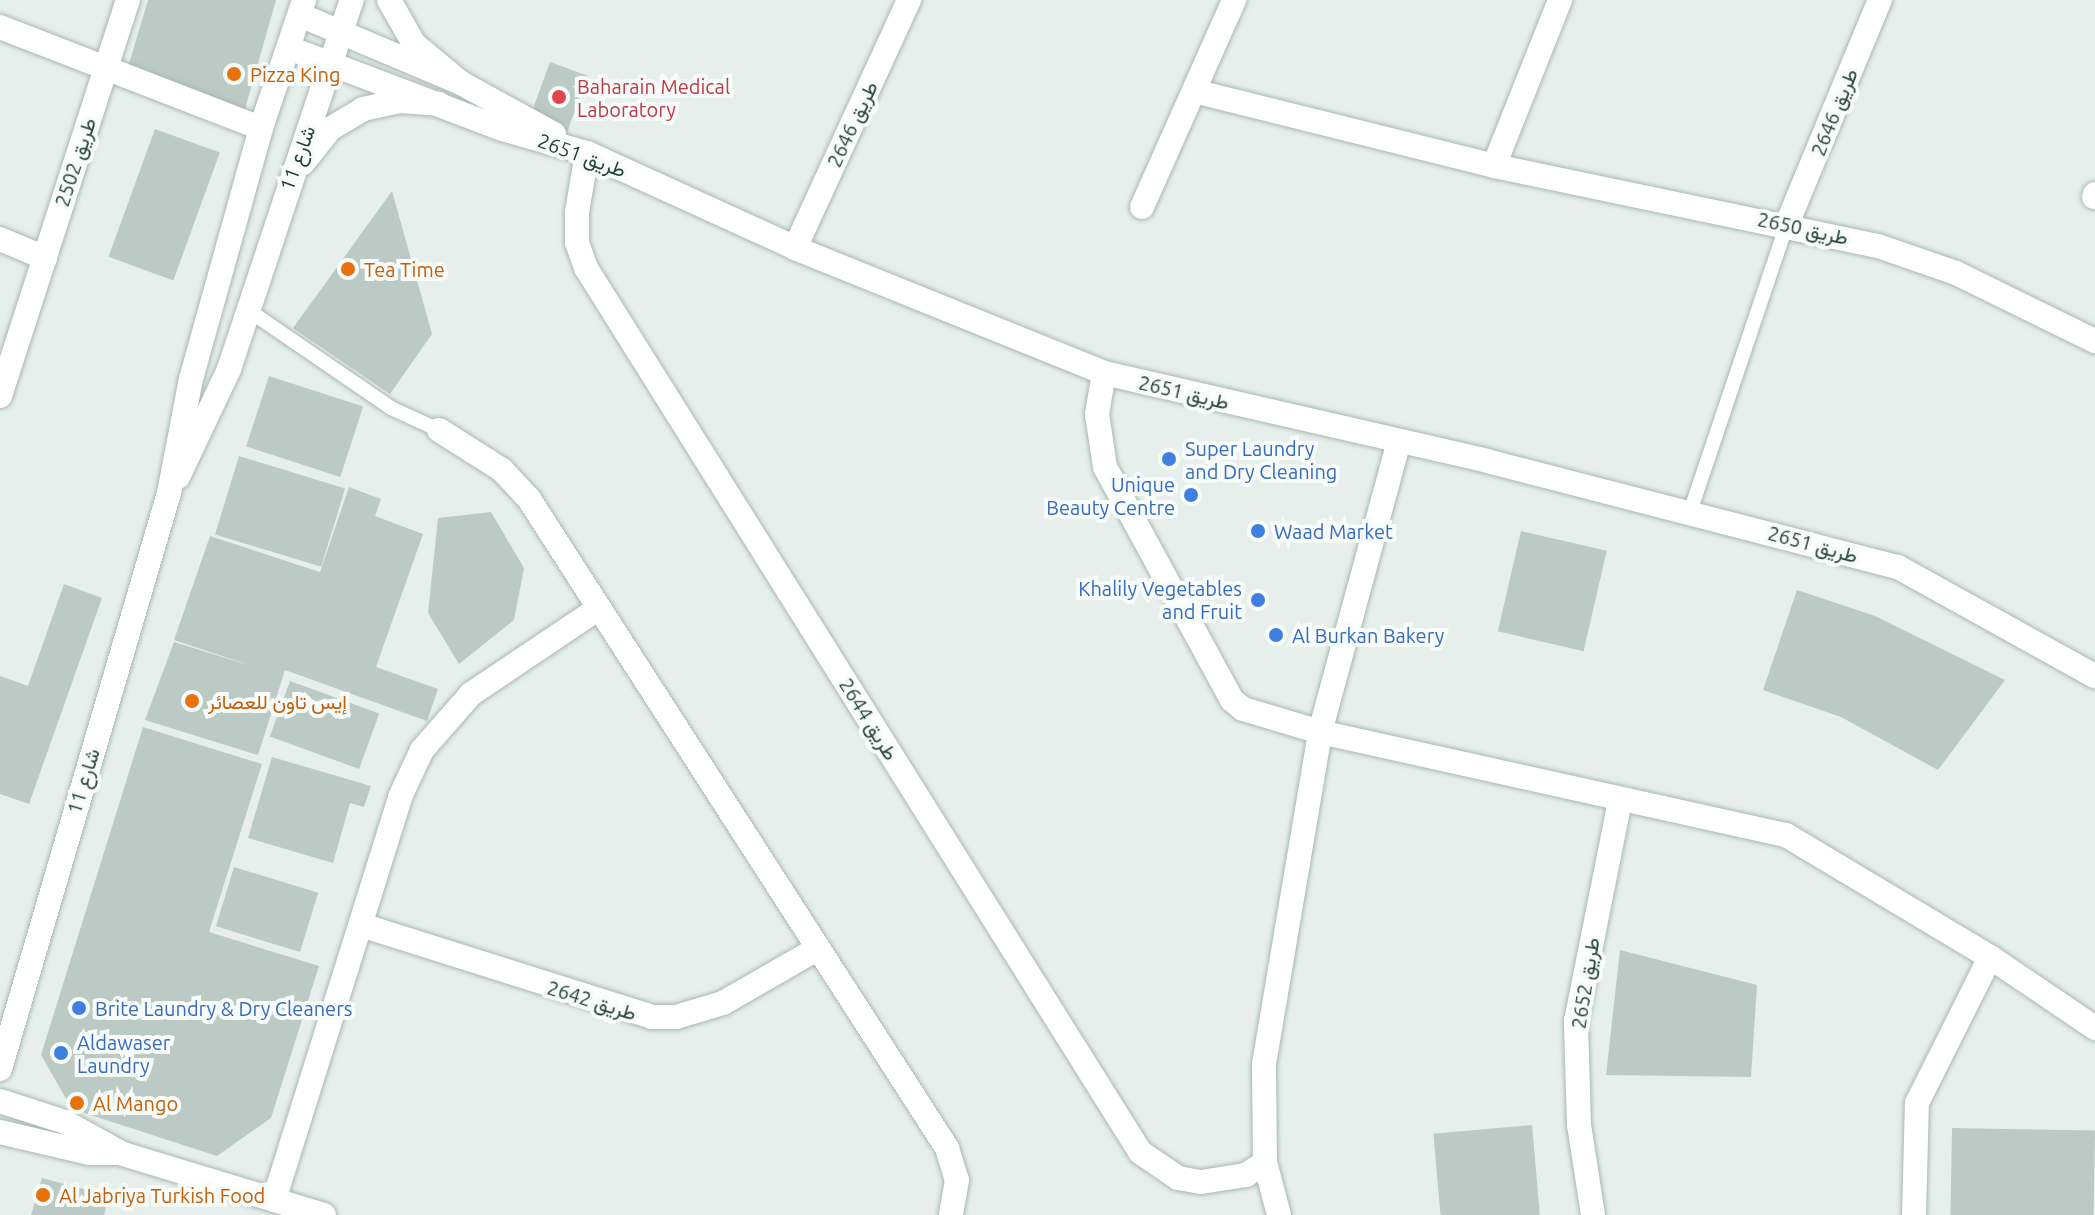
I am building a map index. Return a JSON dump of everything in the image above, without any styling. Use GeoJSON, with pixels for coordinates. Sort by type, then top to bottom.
{"type":"FeatureCollection","features":[{"type":"Feature","properties":{"kind":"street","name":"طريق 2502"},"geometry":{"type":"LineString","coordinates":[[0,396],[128,0]]}},
{"type":"Feature","properties":{"kind":"street","name":"شارع 11"},"geometry":{"type":"LineString","coordinates":[[169,493],[207,423],[352,0]]}},
{"type":"Feature","properties":{"kind":"street"},"geometry":{"type":"LineString","coordinates":[[389,0],[414,44],[461,83]]}},
{"type":"Feature","properties":{"kind":"street","name":"طريق 2646"},"geometry":{"type":"LineString","coordinates":[[795,248],[909,0]]}},
{"type":"Feature","properties":{"kind":"street"},"geometry":{"type":"LineString","coordinates":[[1142,207],[1234,0]]}},
{"type":"Feature","properties":{"kind":"street"},"geometry":{"type":"LineString","coordinates":[[1494,166],[1560,0]]}},
{"type":"Feature","properties":{"kind":"street","name":"طريق 2646"},"geometry":{"type":"LineString","coordinates":[[1787,224],[1880,0]]}},
{"type":"Feature","properties":{"kind":"street"},"geometry":{"type":"LineString","coordinates":[[302,8],[341,32],[461,83],[587,153]]}},
{"type":"Feature","properties":{"kind":"street","name":"شارع 11"},"geometry":{"type":"LineString","coordinates":[[0,1069],[169,493],[191,379],[261,128],[302,8]]}},
{"type":"Feature","properties":{"kind":"street"},"geometry":{"type":"LineString","coordinates":[[0,27],[261,128]]}},
{"type":"Feature","properties":{"kind":"street","name":"طريق 2651"},"geometry":{"type":"LineString","coordinates":[[289,48],[439,104],[587,153],[795,248],[1104,373],[1690,512],[1898,567],[2095,676]]}},
{"type":"Feature","properties":{"kind":"street","name":"طريق 2650"},"geometry":{"type":"LineString","coordinates":[[1194,91],[1494,166],[1787,224],[1878,246],[1956,273],[2095,341]]}},
{"type":"Feature","properties":{"kind":"street"},"geometry":{"type":"LineString","coordinates":[[284,192],[330,129],[363,109],[400,101],[439,104]]}},
{"type":"Feature","properties":{"kind":"street","name":"طريق 2644"},"geometry":{"type":"LineString","coordinates":[[587,153],[577,212],[577,243],[586,268],[1140,1152],[1178,1178],[1201,1182],[1246,1175],[1265,1162]]}},
{"type":"Feature","properties":{"kind":"street"},"geometry":{"type":"LineString","coordinates":[[0,239],[45,258]]}},
{"type":"Feature","properties":{"kind":"street"},"geometry":{"type":"LineString","coordinates":[[1104,373],[1097,414],[1105,467],[1232,700],[1243,709],[1320,732],[1620,801],[1786,835],[1990,957],[2095,1028]]}},
{"type":"Feature","properties":{"kind":"street"},"geometry":{"type":"LineString","coordinates":[[439,430],[493,463],[529,499],[815,950],[947,1148],[957,1180],[951,1215]]}},
{"type":"Feature","properties":{"kind":"street"},"geometry":{"type":"LineString","coordinates":[[1279,1215],[1265,1162],[1264,1064],[1320,732],[1399,442]]}},
{"type":"Feature","properties":{"kind":"street"},"geometry":{"type":"LineString","coordinates":[[274,1200],[400,797],[437,728],[471,694],[599,608]]}},
{"type":"Feature","properties":{"kind":"street","name":"طريق 2652"},"geometry":{"type":"LineString","coordinates":[[1593,1215],[1579,1125],[1576,1021],[1620,801]]}},
{"type":"Feature","properties":{"kind":"street","name":"طريق 2642"},"geometry":{"type":"LineString","coordinates":[[361,925],[652,1017],[676,1017],[723,1003],[815,950]]}},
{"type":"Feature","properties":{"kind":"street"},"geometry":{"type":"LineString","coordinates":[[1914,1215],[1917,1103],[1990,957]]}},
{"type":"Feature","properties":{"kind":"street"},"geometry":{"type":"LineString","coordinates":[[0,1101],[65,1122],[123,1154],[324,1215]]}},
{"type":"Feature","properties":{"kind":"street"},"geometry":{"type":"LineString","coordinates":[[0,1132],[89,1153],[123,1154]]}},
{"type":"Feature","properties":{"kind":"lane"},"geometry":{"type":"LineString","coordinates":[[1690,512],[1787,224]]}},
{"type":"Feature","properties":{"kind":"lane"},"geometry":{"type":"LineString","coordinates":[[248,310],[391,408],[439,430]]}},
{"type":"Feature","properties":{"kind":"building"},"geometry":{"type":"Polygon","coordinates":[[[148,0],[276,0],[243,116],[126,74],[148,0]]]}},
{"type":"Feature","properties":{"kind":"building","name":"Baharain Medical Laboratory"},"geometry":{"type":"Polygon","coordinates":[[[550,62],[588,76],[567,132],[529,118],[550,62]]]}},
{"type":"Feature","properties":{"kind":"building"},"geometry":{"type":"Polygon","coordinates":[[[155,129],[220,153],[173,280],[108,257],[155,129]]]}},
{"type":"Feature","properties":{"kind":"building"},"geometry":{"type":"Polygon","coordinates":[[[392,191],[432,334],[390,394],[293,328],[392,191]]]}},
{"type":"Feature","properties":{"kind":"building"},"geometry":{"type":"Polygon","coordinates":[[[269,376],[363,407],[340,477],[246,446],[269,376]]]}},
{"type":"Feature","properties":{"kind":"building"},"geometry":{"type":"Polygon","coordinates":[[[239,456],[345,488],[321,567],[215,534],[239,456]]]}},
{"type":"Feature","properties":{"kind":"building"},"geometry":{"type":"Polygon","coordinates":[[[349,487],[381,499],[375,516],[423,534],[376,667],[438,689],[427,721],[285,670],[258,755],[145,720],[174,642],[255,667],[174,640],[210,536],[320,572],[349,487]]]}},
{"type":"Feature","properties":{"kind":"building"},"geometry":{"type":"Polygon","coordinates":[[[491,512],[524,568],[514,620],[459,664],[428,613],[438,518],[491,512]]]}},
{"type":"Feature","properties":{"kind":"building"},"geometry":{"type":"Polygon","coordinates":[[[1521,531],[1607,551],[1584,651],[1498,631],[1521,531]]]}},
{"type":"Feature","properties":{"kind":"building"},"geometry":{"type":"Polygon","coordinates":[[[64,584],[102,598],[29,804],[0,794],[0,676],[28,686],[64,584]]]}},
{"type":"Feature","properties":{"kind":"building"},"geometry":{"type":"Polygon","coordinates":[[[1797,590],[1875,616],[2005,680],[1938,770],[1841,717],[1763,690],[1797,590]]]}},
{"type":"Feature","properties":{"kind":"building"},"geometry":{"type":"Polygon","coordinates":[[[290,681],[379,713],[359,769],[270,736],[290,681]]]}},
{"type":"Feature","properties":{"kind":"building"},"geometry":{"type":"Polygon","coordinates":[[[143,727],[262,764],[209,932],[319,966],[271,1118],[217,1156],[72,1109],[41,1055],[143,727]]]}},
{"type":"Feature","properties":{"kind":"building"},"geometry":{"type":"Polygon","coordinates":[[[272,757],[371,786],[364,807],[350,803],[333,863],[248,838],[272,757]]]}},
{"type":"Feature","properties":{"kind":"building"},"geometry":{"type":"Polygon","coordinates":[[[234,867],[318,893],[300,952],[216,926],[234,867]]]}},
{"type":"Feature","properties":{"kind":"building"},"geometry":{"type":"Polygon","coordinates":[[[1620,950],[1757,985],[1751,1077],[1606,1075],[1620,950]]]}},
{"type":"Feature","properties":{"kind":"building"},"geometry":{"type":"Polygon","coordinates":[[[1532,1125],[1540,1215],[1440,1215],[1433,1134],[1532,1125]]]}},
{"type":"Feature","properties":{"kind":"building"},"geometry":{"type":"Polygon","coordinates":[[[1952,1128],[2095,1130],[2094,1215],[1950,1215],[1952,1128]]]}},
{"type":"Feature","properties":{"kind":"building"},"geometry":{"type":"Polygon","coordinates":[[[42,1178],[109,1196],[104,1215],[31,1215],[42,1178]]]}},
{"type":"Feature","properties":{"kind":"place","name":"Pizza King"},"geometry":{"type":"Point","coordinates":[234,74]}},
{"type":"Feature","properties":{"kind":"place","name":"Baharain Medical Laboratory"},"geometry":{"type":"Point","coordinates":[559,97]}},
{"type":"Feature","properties":{"kind":"place","name":"Tea Time"},"geometry":{"type":"Point","coordinates":[348,269]}},
{"type":"Feature","properties":{"kind":"place","name":"Super Laundry and Dry Cleaning"},"geometry":{"type":"Point","coordinates":[1169,459]}},
{"type":"Feature","properties":{"kind":"place","name":"Unique Beauty Centre"},"geometry":{"type":"Point","coordinates":[1191,495]}},
{"type":"Feature","properties":{"kind":"place","name":"Waad Market"},"geometry":{"type":"Point","coordinates":[1258,531]}},
{"type":"Feature","properties":{"kind":"place","name":"Khalily Vegetables and Fruit"},"geometry":{"type":"Point","coordinates":[1258,600]}},
{"type":"Feature","properties":{"kind":"place","name":"Al Burkan Bakery"},"geometry":{"type":"Point","coordinates":[1276,635]}},
{"type":"Feature","properties":{"kind":"place","name":"إيس تاون للعصائر"},"geometry":{"type":"Point","coordinates":[192,701]}},
{"type":"Feature","properties":{"kind":"place","name":"Brite Laundry & Dry Cleaners"},"geometry":{"type":"Point","coordinates":[79,1008]}},
{"type":"Feature","properties":{"kind":"place","name":"Aldawaser Laundry"},"geometry":{"type":"Point","coordinates":[61,1053]}},
{"type":"Feature","properties":{"kind":"place","name":"Al Mango"},"geometry":{"type":"Point","coordinates":[77,1103]}},
{"type":"Feature","properties":{"kind":"place","name":"Al Jabriya Turkish Food"},"geometry":{"type":"Point","coordinates":[43,1195]}}]}
